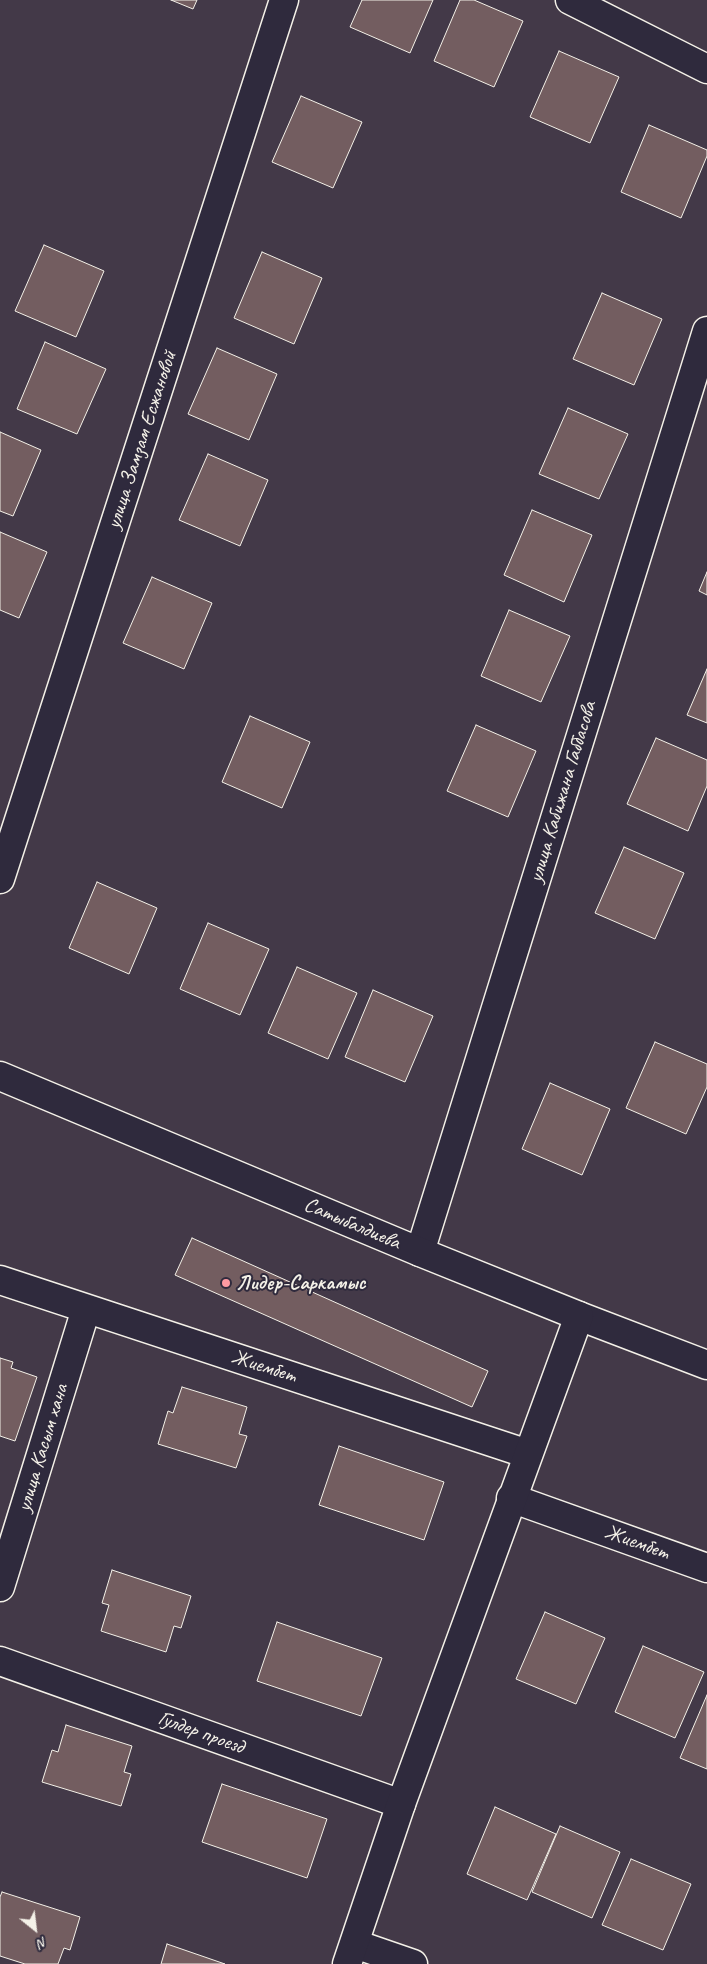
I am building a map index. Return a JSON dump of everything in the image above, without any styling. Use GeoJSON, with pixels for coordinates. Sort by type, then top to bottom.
{"type":"FeatureCollection","features":[{"type":"Feature","properties":{"kind":"street","name":"улица Замзам Есжановой"},"geometry":{"type":"LineString","coordinates":[[0,879],[284,0]]}},
{"type":"Feature","properties":{"kind":"street"},"geometry":{"type":"LineString","coordinates":[[570,0],[707,69]]}},
{"type":"Feature","properties":{"kind":"street","name":"улица Кабижана Габбасова"},"geometry":{"type":"LineString","coordinates":[[420,1252],[707,331]]}},
{"type":"Feature","properties":{"kind":"street","name":"Сатыбалдиева"},"geometry":{"type":"LineString","coordinates":[[0,1076],[420,1252],[578,1316],[707,1365]]}},
{"type":"Feature","properties":{"kind":"street","name":"Жиембет"},"geometry":{"type":"LineString","coordinates":[[0,1280],[528,1454]]}},
{"type":"Feature","properties":{"kind":"street","name":"улица Касым хана"},"geometry":{"type":"LineString","coordinates":[[0,1587],[86,1309]]}},
{"type":"Feature","properties":{"kind":"street"},"geometry":{"type":"LineString","coordinates":[[413,1964],[351,1954],[401,1804],[578,1316]]}},
{"type":"Feature","properties":{"kind":"street","name":"Жиембет"},"geometry":{"type":"LineString","coordinates":[[512,1498],[707,1568]]}},
{"type":"Feature","properties":{"kind":"street","name":"Гулдер проезд"},"geometry":{"type":"LineString","coordinates":[[0,1661],[401,1804]]}},
{"type":"Feature","properties":{"kind":"building"},"geometry":{"type":"Polygon","coordinates":[[[171,0],[197,0],[193,9],[171,0]]]}},
{"type":"Feature","properties":{"kind":"building"},"geometry":{"type":"Polygon","coordinates":[[[362,0],[433,0],[410,53],[350,27],[362,0]]]}},
{"type":"Feature","properties":{"kind":"building"},"geometry":{"type":"Polygon","coordinates":[[[460,0],[474,0],[523,21],[494,87],[434,61],[460,0]]]}},
{"type":"Feature","properties":{"kind":"building"},"geometry":{"type":"Polygon","coordinates":[[[559,51],[619,77],[590,143],[530,117],[559,51]]]}},
{"type":"Feature","properties":{"kind":"building"},"geometry":{"type":"Polygon","coordinates":[[[301,96],[362,122],[333,188],[272,162],[301,96]]]}},
{"type":"Feature","properties":{"kind":"building"},"geometry":{"type":"Polygon","coordinates":[[[649,125],[707,150],[707,156],[681,218],[621,192],[649,125]]]}},
{"type":"Feature","properties":{"kind":"building"},"geometry":{"type":"Polygon","coordinates":[[[44,245],[104,271],[76,337],[15,311],[44,245]]]}},
{"type":"Feature","properties":{"kind":"building"},"geometry":{"type":"Polygon","coordinates":[[[262,252],[322,278],[294,344],[234,318],[262,252]]]}},
{"type":"Feature","properties":{"kind":"building"},"geometry":{"type":"Polygon","coordinates":[[[602,293],[662,319],[634,385],[573,359],[602,293]]]}},
{"type":"Feature","properties":{"kind":"building"},"geometry":{"type":"Polygon","coordinates":[[[45,342],[106,369],[77,434],[17,409],[45,342]]]}},
{"type":"Feature","properties":{"kind":"building"},"geometry":{"type":"Polygon","coordinates":[[[217,348],[277,374],[249,440],[188,414],[217,348]]]}},
{"type":"Feature","properties":{"kind":"building"},"geometry":{"type":"Polygon","coordinates":[[[568,408],[628,434],[599,499],[539,474],[568,408]]]}},
{"type":"Feature","properties":{"kind":"building"},"geometry":{"type":"Polygon","coordinates":[[[0,432],[41,450],[13,516],[0,511],[0,432]]]}},
{"type":"Feature","properties":{"kind":"building"},"geometry":{"type":"Polygon","coordinates":[[[208,454],[268,480],[240,546],[179,520],[208,454]]]}},
{"type":"Feature","properties":{"kind":"building"},"geometry":{"type":"Polygon","coordinates":[[[532,510],[592,535],[564,602],[504,575],[532,510]]]}},
{"type":"Feature","properties":{"kind":"building"},"geometry":{"type":"Polygon","coordinates":[[[0,532],[47,552],[19,618],[0,610],[0,532]]]}},
{"type":"Feature","properties":{"kind":"building"},"geometry":{"type":"Polygon","coordinates":[[[707,572],[707,595],[699,591],[707,572]]]}},
{"type":"Feature","properties":{"kind":"building"},"geometry":{"type":"Polygon","coordinates":[[[152,577],[212,603],[184,669],[123,643],[152,577]]]}},
{"type":"Feature","properties":{"kind":"building"},"geometry":{"type":"Polygon","coordinates":[[[509,610],[570,636],[541,702],[481,676],[509,610]]]}},
{"type":"Feature","properties":{"kind":"building"},"geometry":{"type":"Polygon","coordinates":[[[707,669],[707,723],[687,715],[707,669]]]}},
{"type":"Feature","properties":{"kind":"building"},"geometry":{"type":"Polygon","coordinates":[[[250,716],[310,742],[282,808],[222,782],[250,716]]]}},
{"type":"Feature","properties":{"kind":"building"},"geometry":{"type":"Polygon","coordinates":[[[476,725],[536,751],[508,817],[447,791],[476,725]]]}},
{"type":"Feature","properties":{"kind":"building"},"geometry":{"type":"Polygon","coordinates":[[[656,738],[707,760],[707,786],[688,831],[627,804],[656,738]]]}},
{"type":"Feature","properties":{"kind":"building"},"geometry":{"type":"Polygon","coordinates":[[[624,847],[684,873],[655,939],[595,913],[624,847]]]}},
{"type":"Feature","properties":{"kind":"building"},"geometry":{"type":"Polygon","coordinates":[[[97,882],[157,908],[129,974],[69,948],[97,882]]]}},
{"type":"Feature","properties":{"kind":"building"},"geometry":{"type":"Polygon","coordinates":[[[208,923],[269,949],[240,1015],[180,989],[208,923]]]}},
{"type":"Feature","properties":{"kind":"building"},"geometry":{"type":"Polygon","coordinates":[[[297,967],[357,993],[328,1059],[268,1033],[297,967]]]}},
{"type":"Feature","properties":{"kind":"building"},"geometry":{"type":"Polygon","coordinates":[[[373,990],[433,1016],[405,1082],[345,1057],[373,990]]]}},
{"type":"Feature","properties":{"kind":"building"},"geometry":{"type":"Polygon","coordinates":[[[655,1042],[707,1064],[707,1087],[686,1134],[626,1108],[655,1042]]]}},
{"type":"Feature","properties":{"kind":"building"},"geometry":{"type":"Polygon","coordinates":[[[550,1083],[610,1109],[582,1175],[522,1149],[550,1083]]]}},
{"type":"Feature","properties":{"kind":"building"},"geometry":{"type":"Polygon","coordinates":[[[192,1238],[488,1371],[472,1407],[175,1275],[192,1238]]]}},
{"type":"Feature","properties":{"kind":"building"},"geometry":{"type":"Polygon","coordinates":[[[0,1358],[13,1362],[11,1368],[37,1377],[15,1441],[0,1436],[0,1358]]]}},
{"type":"Feature","properties":{"kind":"building"},"geometry":{"type":"Polygon","coordinates":[[[182,1387],[247,1407],[239,1434],[247,1436],[236,1468],[158,1444],[168,1411],[173,1413],[182,1387]]]}},
{"type":"Feature","properties":{"kind":"building"},"geometry":{"type":"Polygon","coordinates":[[[339,1446],[444,1482],[424,1540],[319,1505],[339,1446]]]}},
{"type":"Feature","properties":{"kind":"building"},"geometry":{"type":"Polygon","coordinates":[[[112,1570],[191,1596],[181,1628],[174,1626],[166,1652],[101,1631],[109,1605],[102,1603],[112,1570]]]}},
{"type":"Feature","properties":{"kind":"building"},"geometry":{"type":"Polygon","coordinates":[[[545,1612],[605,1638],[576,1704],[516,1679],[545,1612]]]}},
{"type":"Feature","properties":{"kind":"building"},"geometry":{"type":"Polygon","coordinates":[[[277,1622],[382,1658],[361,1716],[257,1681],[277,1622]]]}},
{"type":"Feature","properties":{"kind":"building"},"geometry":{"type":"Polygon","coordinates":[[[643,1646],[704,1672],[675,1738],[615,1712],[643,1646]]]}},
{"type":"Feature","properties":{"kind":"building"},"geometry":{"type":"Polygon","coordinates":[[[707,1695],[707,1769],[680,1758],[707,1695]]]}},
{"type":"Feature","properties":{"kind":"building"},"geometry":{"type":"Polygon","coordinates":[[[66,1725],[132,1746],[124,1772],[131,1774],[121,1806],[42,1782],[52,1750],[58,1752],[66,1725]]]}},
{"type":"Feature","properties":{"kind":"building"},"geometry":{"type":"Polygon","coordinates":[[[222,1784],[327,1819],[307,1878],[202,1842],[222,1784]]]}},
{"type":"Feature","properties":{"kind":"building"},"geometry":{"type":"Polygon","coordinates":[[[495,1807],[556,1834],[527,1900],[467,1874],[495,1807]]]}},
{"type":"Feature","properties":{"kind":"building"},"geometry":{"type":"Polygon","coordinates":[[[560,1826],[620,1852],[592,1918],[532,1892],[560,1826]]]}},
{"type":"Feature","properties":{"kind":"building"},"geometry":{"type":"Polygon","coordinates":[[[631,1859],[691,1884],[663,1950],[602,1925],[631,1859]]]}},
{"type":"Feature","properties":{"kind":"building"},"geometry":{"type":"Polygon","coordinates":[[[2,1892],[80,1917],[70,1950],[64,1948],[58,1964],[25,1964],[0,1956],[0,1897],[2,1892]]]}},
{"type":"Feature","properties":{"kind":"building"},"geometry":{"type":"Polygon","coordinates":[[[167,1944],[225,1964],[161,1964],[167,1944]]]}},
{"type":"Feature","properties":{"kind":"place","name":"Лидер-Саркамыс"},"geometry":{"type":"Point","coordinates":[226,1283]}}]}
